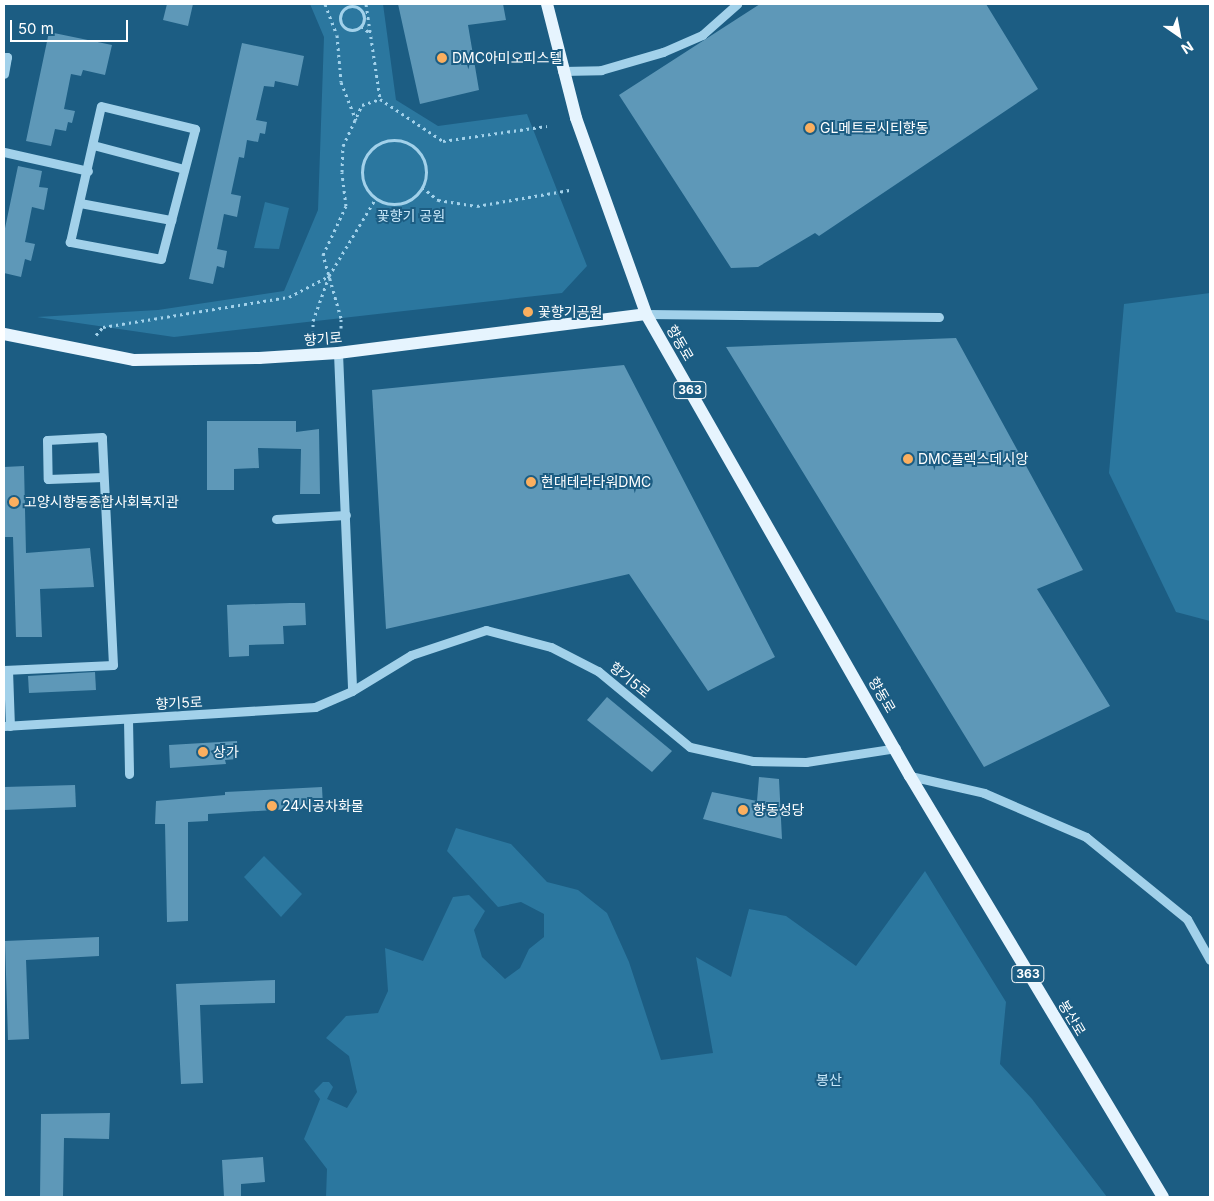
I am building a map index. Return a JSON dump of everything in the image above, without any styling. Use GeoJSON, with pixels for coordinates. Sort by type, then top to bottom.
{"type":"FeatureCollection","features":[{"type":"Feature","properties":{"kind":"main road","name":"향동로"},"geometry":{"type":"LineString","coordinates":[[547,4],[562,71],[646,314],[896,748]]}},
{"type":"Feature","properties":{"kind":"main road","name":"향기로"},"geometry":{"type":"LineString","coordinates":[[4,334],[134,360],[338,353],[646,314]]}},
{"type":"Feature","properties":{"kind":"main road","name":"봉산로"},"geometry":{"type":"LineString","coordinates":[[896,748],[910,776],[1163,1197]]}},
{"type":"Feature","properties":{"kind":"street"},"geometry":{"type":"LineString","coordinates":[[562,71],[601,70],[663,52],[702,35],[737,4]]}},
{"type":"Feature","properties":{"kind":"street"},"geometry":{"type":"LineString","coordinates":[[4,57],[7,57],[4,74]]}},
{"type":"Feature","properties":{"kind":"street"},"geometry":{"type":"LineString","coordinates":[[102,106],[195,129],[161,260],[70,242],[93,145],[102,106]]}},
{"type":"Feature","properties":{"kind":"street"},"geometry":{"type":"LineString","coordinates":[[93,145],[184,169]]}},
{"type":"Feature","properties":{"kind":"street"},"geometry":{"type":"LineString","coordinates":[[4,152],[88,171]]}},
{"type":"Feature","properties":{"kind":"street"},"geometry":{"type":"LineString","coordinates":[[80,203],[171,220]]}},
{"type":"Feature","properties":{"kind":"street"},"geometry":{"type":"LineString","coordinates":[[646,314],[939,317]]}},
{"type":"Feature","properties":{"kind":"street"},"geometry":{"type":"LineString","coordinates":[[338,353],[352,691]]}},
{"type":"Feature","properties":{"kind":"street"},"geometry":{"type":"LineString","coordinates":[[7,726],[6,670],[113,665],[102,437],[46,440],[48,480],[103,477]]}},
{"type":"Feature","properties":{"kind":"street"},"geometry":{"type":"LineString","coordinates":[[276,519],[346,515]]}},
{"type":"Feature","properties":{"kind":"street","name":"향기5로"},"geometry":{"type":"LineString","coordinates":[[7,726],[315,707],[352,691],[411,655],[486,630],[552,647],[598,671],[690,747],[753,762],[806,762],[896,748]]}},
{"type":"Feature","properties":{"kind":"street"},"geometry":{"type":"LineString","coordinates":[[128,720],[129,774]]}},
{"type":"Feature","properties":{"kind":"street"},"geometry":{"type":"LineString","coordinates":[[910,776],[984,793],[1086,838],[1187,918],[1210,960]]}},
{"type":"Feature","properties":{"kind":"path"},"geometry":{"type":"LineString","coordinates":[[325,4],[337,35],[341,82],[356,120]]}},
{"type":"Feature","properties":{"kind":"path"},"geometry":{"type":"LineString","coordinates":[[366,4],[380,99],[443,141],[547,126]]}},
{"type":"Feature","properties":{"kind":"path"},"geometry":{"type":"LineString","coordinates":[[341,22],[343,11],[353,5],[362,12],[360,26]]}},
{"type":"Feature","properties":{"kind":"path"},"geometry":{"type":"LineString","coordinates":[[334,25],[341,22]]}},
{"type":"Feature","properties":{"kind":"path"},"geometry":{"type":"LineString","coordinates":[[341,22],[350,30],[360,26]]}},
{"type":"Feature","properties":{"kind":"path"},"geometry":{"type":"LineString","coordinates":[[360,26],[370,33]]}},
{"type":"Feature","properties":{"kind":"path"},"geometry":{"type":"LineString","coordinates":[[341,328],[341,318],[323,255],[346,206],[342,172],[344,146],[362,105],[380,99]]}},
{"type":"Feature","properties":{"kind":"path"},"geometry":{"type":"LineString","coordinates":[[386,140],[407,142],[419,152],[425,166],[422,186],[416,195],[402,202],[386,202],[376,198],[364,182],[364,161],[369,152],[386,140]]}},
{"type":"Feature","properties":{"kind":"path"},"geometry":{"type":"LineString","coordinates":[[422,186],[438,200],[477,206],[570,190]]}},
{"type":"Feature","properties":{"kind":"path"},"geometry":{"type":"LineString","coordinates":[[313,333],[313,321],[329,276],[376,198]]}},
{"type":"Feature","properties":{"kind":"path"},"geometry":{"type":"LineString","coordinates":[[96,335],[103,327],[137,320],[289,297],[329,276]]}},
{"type":"Feature","properties":{"kind":"green space","name":"꽃향기 공원"},"geometry":{"type":"Polygon","coordinates":[[[310,4],[383,4],[396,100],[438,126],[527,114],[587,266],[562,293],[174,337],[37,317],[158,310],[284,291],[318,210],[324,37],[310,4]]]}},
{"type":"Feature","properties":{"kind":"green space"},"geometry":{"type":"Polygon","coordinates":[[[265,202],[289,208],[279,249],[254,248],[265,202]]]}},
{"type":"Feature","properties":{"kind":"green space"},"geometry":{"type":"Polygon","coordinates":[[[1210,293],[1210,621],[1176,612],[1109,473],[1124,304],[1210,293]]]}},
{"type":"Feature","properties":{"kind":"green space","name":"봉산"},"geometry":{"type":"Polygon","coordinates":[[[456,828],[511,844],[547,882],[578,890],[607,913],[629,962],[661,1060],[713,1053],[696,957],[731,977],[749,909],[786,916],[856,966],[925,871],[1006,1002],[1000,1064],[1032,1099],[1107,1197],[326,1197],[327,1169],[304,1139],[320,1099],[314,1091],[323,1082],[329,1082],[333,1087],[327,1099],[347,1108],[357,1092],[349,1056],[326,1038],[346,1016],[378,1013],[388,991],[385,948],[423,961],[453,897],[469,895],[485,911],[474,930],[482,957],[505,979],[520,968],[529,949],[544,937],[544,914],[521,902],[498,907],[447,851],[456,828]]]}},
{"type":"Feature","properties":{"kind":"green space"},"geometry":{"type":"Polygon","coordinates":[[[264,856],[302,894],[281,917],[244,877],[264,856]]]}},
{"type":"Feature","properties":{"kind":"building"},"geometry":{"type":"Polygon","coordinates":[[[167,4],[193,4],[188,26],[163,20],[167,4]]]}},
{"type":"Feature","properties":{"kind":"building","name":"DMC아미오피스텔"},"geometry":{"type":"Polygon","coordinates":[[[398,4],[503,4],[506,20],[468,25],[479,90],[420,104],[398,4]]]}},
{"type":"Feature","properties":{"kind":"building","name":"GL메트로시티향동"},"geometry":{"type":"Polygon","coordinates":[[[760,4],[986,4],[1038,89],[819,236],[815,233],[758,267],[731,268],[619,95],[760,4]]]}},
{"type":"Feature","properties":{"kind":"building"},"geometry":{"type":"Polygon","coordinates":[[[49,32],[112,45],[105,75],[83,70],[81,76],[71,74],[64,109],[75,111],[72,123],[68,122],[66,131],[55,129],[51,146],[26,141],[49,32]]]}},
{"type":"Feature","properties":{"kind":"building"},"geometry":{"type":"Polygon","coordinates":[[[242,43],[304,56],[298,86],[275,81],[274,87],[264,86],[256,120],[267,122],[265,134],[260,133],[258,142],[247,140],[244,158],[239,157],[231,194],[241,196],[237,217],[224,214],[217,249],[227,251],[224,268],[217,266],[213,284],[189,279],[242,43]]]}},
{"type":"Feature","properties":{"kind":"building"},"geometry":{"type":"Polygon","coordinates":[[[18,166],[42,171],[39,187],[48,188],[44,210],[32,207],[25,242],[35,244],[31,261],[25,259],[21,277],[4,273],[4,233],[18,166]]]}},
{"type":"Feature","properties":{"kind":"building","name":"DMC플렉스데시앙"},"geometry":{"type":"Polygon","coordinates":[[[956,338],[1083,570],[1037,589],[1110,706],[984,767],[726,347],[956,338]]]}},
{"type":"Feature","properties":{"kind":"building","name":"현대테라타워DMC"},"geometry":{"type":"Polygon","coordinates":[[[624,365],[775,657],[708,691],[629,574],[386,629],[372,390],[624,365]]]}},
{"type":"Feature","properties":{"kind":"building"},"geometry":{"type":"Polygon","coordinates":[[[207,421],[296,421],[296,432],[319,429],[320,494],[300,494],[301,449],[258,448],[259,468],[234,469],[234,490],[207,490],[207,421]]]}},
{"type":"Feature","properties":{"kind":"building"},"geometry":{"type":"Polygon","coordinates":[[[24,466],[26,553],[90,548],[94,587],[40,589],[42,637],[16,637],[13,537],[4,537],[4,467],[24,466]]]}},
{"type":"Feature","properties":{"kind":"building"},"geometry":{"type":"Polygon","coordinates":[[[305,603],[306,625],[283,626],[284,644],[249,645],[249,656],[229,657],[227,605],[305,603]]]}},
{"type":"Feature","properties":{"kind":"building"},"geometry":{"type":"Polygon","coordinates":[[[95,672],[96,690],[29,693],[28,676],[95,672]]]}},
{"type":"Feature","properties":{"kind":"building"},"geometry":{"type":"Polygon","coordinates":[[[607,697],[672,751],[652,772],[587,720],[607,697]]]}},
{"type":"Feature","properties":{"kind":"building","name":"상가"},"geometry":{"type":"Polygon","coordinates":[[[237,741],[238,759],[225,760],[226,764],[170,768],[169,745],[237,741]]]}},
{"type":"Feature","properties":{"kind":"building","name":"향동성당"},"geometry":{"type":"Polygon","coordinates":[[[759,777],[779,779],[782,839],[703,819],[712,792],[757,801],[759,777]]]}},
{"type":"Feature","properties":{"kind":"building"},"geometry":{"type":"Polygon","coordinates":[[[75,785],[76,807],[4,810],[4,787],[75,785]]]}},
{"type":"Feature","properties":{"kind":"building"},"geometry":{"type":"Polygon","coordinates":[[[322,787],[323,807],[208,814],[208,821],[188,822],[188,921],[167,922],[165,824],[155,824],[156,801],[225,795],[225,792],[322,787]]]}},
{"type":"Feature","properties":{"kind":"building"},"geometry":{"type":"Polygon","coordinates":[[[99,937],[99,956],[26,960],[29,1039],[8,1040],[5,941],[99,937]]]}},
{"type":"Feature","properties":{"kind":"building"},"geometry":{"type":"Polygon","coordinates":[[[275,980],[275,1003],[200,1005],[203,1083],[181,1084],[176,984],[275,980]]]}},
{"type":"Feature","properties":{"kind":"building"},"geometry":{"type":"Polygon","coordinates":[[[110,1113],[109,1139],[64,1138],[63,1197],[40,1197],[41,1114],[110,1113]]]}},
{"type":"Feature","properties":{"kind":"building"},"geometry":{"type":"Polygon","coordinates":[[[263,1157],[265,1182],[241,1184],[241,1197],[224,1197],[222,1160],[263,1157]]]}},
{"type":"Feature","properties":{"kind":"place","name":"DMC아미오피스텔"},"geometry":{"type":"Point","coordinates":[442,58]}},
{"type":"Feature","properties":{"kind":"place","name":"GL메트로시티향동"},"geometry":{"type":"Point","coordinates":[810,128]}},
{"type":"Feature","properties":{"kind":"place","name":"꽃향기공원"},"geometry":{"type":"Point","coordinates":[528,312]}},
{"type":"Feature","properties":{"kind":"place","name":"DMC플렉스데시앙"},"geometry":{"type":"Point","coordinates":[908,459]}},
{"type":"Feature","properties":{"kind":"place","name":"현대테라타워DMC"},"geometry":{"type":"Point","coordinates":[531,482]}},
{"type":"Feature","properties":{"kind":"place","name":"고양시향동종합사회복지관"},"geometry":{"type":"Point","coordinates":[14,502]}},
{"type":"Feature","properties":{"kind":"place","name":"상가"},"geometry":{"type":"Point","coordinates":[203,752]}},
{"type":"Feature","properties":{"kind":"place","name":"24시공차화물"},"geometry":{"type":"Point","coordinates":[272,806]}},
{"type":"Feature","properties":{"kind":"place","name":"향동성당"},"geometry":{"type":"Point","coordinates":[743,810]}}]}
